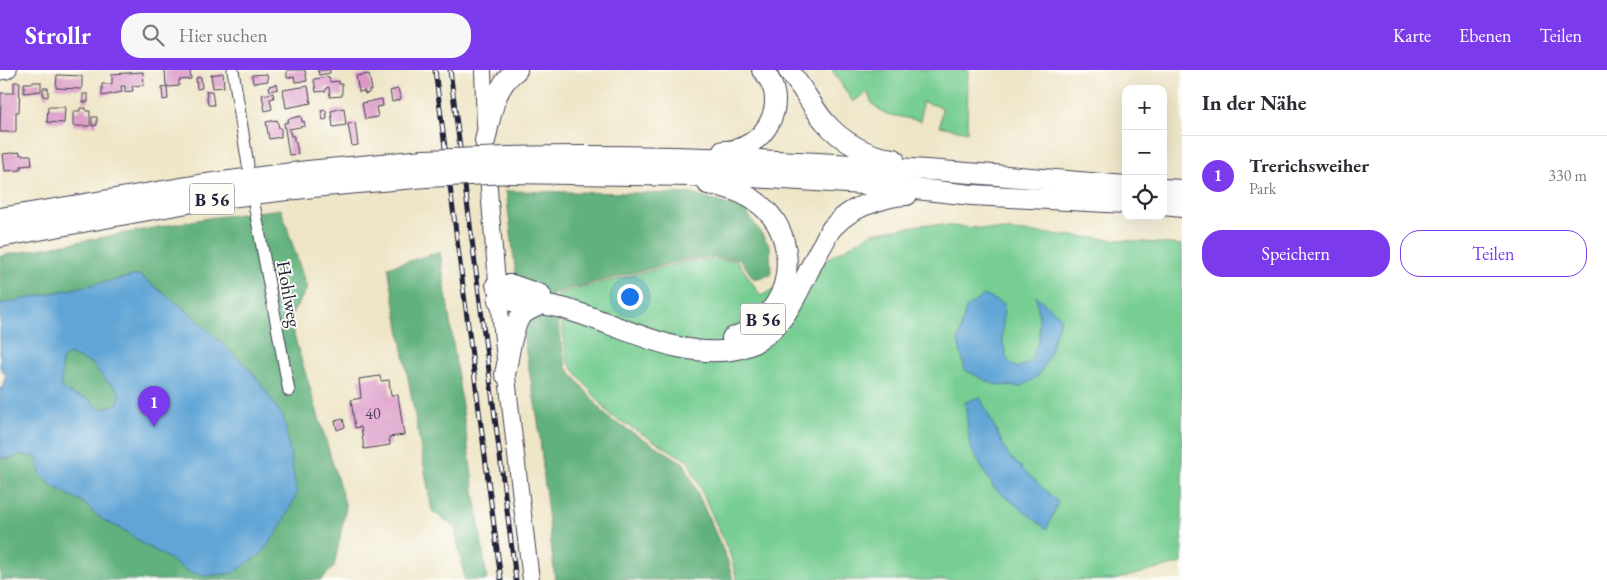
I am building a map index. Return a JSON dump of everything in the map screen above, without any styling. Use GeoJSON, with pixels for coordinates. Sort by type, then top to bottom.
{"type":"FeatureCollection","features":[{"type":"Feature","properties":{"kind":"highway"},"geometry":{"type":"LineString","coordinates":[[485,141],[495,100],[502,85],[517,70]]}},
{"type":"Feature","properties":{"kind":"highway"},"geometry":{"type":"LineString","coordinates":[[669,158],[693,151],[730,152],[742,149],[756,141],[766,131],[772,118],[775,103],[772,88],[766,74],[762,70]]}},
{"type":"Feature","properties":{"kind":"highway"},"geometry":{"type":"LineString","coordinates":[[788,70],[825,122],[861,150],[886,158],[938,164],[965,172]]}},
{"type":"Feature","properties":{"kind":"highway","name":"B 56"},"geometry":{"type":"LineString","coordinates":[[0,218],[199,185],[308,171],[509,165],[587,155],[749,160],[965,172],[1122,186]]}},
{"type":"Feature","properties":{"kind":"highway","name":"B 56"},"geometry":{"type":"LineString","coordinates":[[509,165],[657,175],[751,176],[879,185],[972,195],[1122,203]]}},
{"type":"Feature","properties":{"kind":"highway","name":"B 56"},"geometry":{"type":"LineString","coordinates":[[0,237],[204,200],[313,187],[425,169]]}},
{"type":"Feature","properties":{"kind":"highway","name":"B 56"},"geometry":{"type":"LineString","coordinates":[[497,292],[512,285],[656,334],[691,342],[708,343],[724,341],[745,333],[761,321],[776,303],[780,294],[786,275],[787,255],[782,234],[768,211],[751,198],[726,186],[657,175]]}},
{"type":"Feature","properties":{"kind":"highway"},"geometry":{"type":"LineString","coordinates":[[1167,189],[1182,190]]}},
{"type":"Feature","properties":{"kind":"highway"},"geometry":{"type":"LineString","coordinates":[[497,292],[564,309],[659,341],[698,351],[722,351],[743,347],[765,336],[782,320],[832,228],[859,206],[896,195],[945,198],[972,195]]}},
{"type":"Feature","properties":{"kind":"highway"},"geometry":{"type":"LineString","coordinates":[[1167,205],[1182,207]]}},
{"type":"Feature","properties":{"kind":"highway"},"geometry":{"type":"LineString","coordinates":[[505,374],[513,334],[521,316],[542,304]]}},
{"type":"Feature","properties":{"kind":"main road"},"geometry":{"type":"LineString","coordinates":[[483,70],[485,141],[497,292],[505,374],[531,580]]}},
{"type":"Feature","properties":{"kind":"street"},"geometry":{"type":"LineString","coordinates":[[0,74],[11,70]]}},
{"type":"Feature","properties":{"kind":"street"},"geometry":{"type":"LineString","coordinates":[[233,70],[248,165]]}},
{"type":"Feature","properties":{"kind":"street","name":"Hohlweg"},"geometry":{"type":"LineString","coordinates":[[254,204],[289,391]]}},
{"type":"Feature","properties":{"kind":"green space"},"geometry":{"type":"Polygon","coordinates":[[[832,70],[968,70],[967,132],[940,126],[942,107],[922,102],[921,121],[886,114],[873,105],[867,92],[853,102],[832,70]]]}},
{"type":"Feature","properties":{"kind":"green space"},"geometry":{"type":"Polygon","coordinates":[[[506,191],[692,194],[745,210],[770,246],[771,275],[754,279],[739,258],[688,259],[553,293],[566,367],[608,418],[684,463],[727,559],[733,580],[555,580],[538,421],[523,335],[506,191]]]}},
{"type":"Feature","properties":{"kind":"green space"},"geometry":{"type":"Polygon","coordinates":[[[281,209],[307,289],[289,319],[346,507],[334,567],[321,580],[0,580],[0,458],[11,458],[21,454],[37,458],[41,475],[54,487],[81,501],[103,520],[127,532],[143,544],[204,576],[234,573],[253,373],[190,313],[139,275],[0,304],[0,256],[208,218],[281,209]]]}},
{"type":"Feature","properties":{"kind":"green space"},"geometry":{"type":"Polygon","coordinates":[[[927,224],[1182,245],[1182,563],[1114,580],[737,580],[731,557],[688,461],[610,415],[568,363],[557,294],[689,261],[737,260],[761,296],[873,233],[927,224]]]}},
{"type":"Feature","properties":{"kind":"green space"},"geometry":{"type":"Polygon","coordinates":[[[440,252],[487,580],[465,580],[455,528],[432,511],[388,267],[440,252]]]}},
{"type":"Feature","properties":{"kind":"green space"},"geometry":{"type":"Polygon","coordinates":[[[69,354],[93,364],[106,381],[116,387],[120,395],[117,404],[101,409],[95,406],[91,400],[71,394],[61,387],[62,360],[69,354]]]}},
{"type":"Feature","properties":{"kind":"water"},"geometry":{"type":"Polygon","coordinates":[[[139,275],[190,313],[253,373],[284,418],[297,494],[279,530],[261,554],[234,573],[204,576],[188,571],[127,532],[103,520],[81,501],[54,487],[41,475],[37,458],[21,454],[11,458],[0,458],[0,388],[2,388],[6,375],[0,368],[0,304],[139,275]],[[69,354],[62,360],[61,387],[71,394],[91,400],[95,406],[101,409],[117,404],[120,395],[116,387],[106,381],[93,364],[69,354]]]}},
{"type":"Feature","properties":{"kind":"water"},"geometry":{"type":"Polygon","coordinates":[[[984,295],[1004,304],[1002,338],[1007,360],[1017,368],[1030,362],[1039,340],[1039,316],[1036,296],[1061,317],[1048,358],[1038,376],[1021,387],[993,384],[965,370],[958,340],[966,308],[984,295]]]}},
{"type":"Feature","properties":{"kind":"water"},"geometry":{"type":"Polygon","coordinates":[[[980,397],[1008,455],[1058,502],[1047,529],[994,488],[970,447],[965,402],[980,397]]]}},
{"type":"Feature","properties":{"kind":"building"},"geometry":{"type":"Polygon","coordinates":[[[165,70],[190,70],[191,79],[179,80],[179,86],[169,87],[166,85],[165,70]]]}},
{"type":"Feature","properties":{"kind":"building"},"geometry":{"type":"Polygon","coordinates":[[[287,70],[305,70],[307,81],[295,82],[294,77],[287,78],[287,70]]]}},
{"type":"Feature","properties":{"kind":"building"},"geometry":{"type":"Polygon","coordinates":[[[318,70],[330,70],[330,73],[319,75],[318,70]]]}},
{"type":"Feature","properties":{"kind":"building"},"geometry":{"type":"Polygon","coordinates":[[[143,72],[144,85],[132,86],[133,91],[125,92],[125,86],[121,86],[122,92],[102,96],[102,84],[112,84],[112,74],[143,72]]]}},
{"type":"Feature","properties":{"kind":"building"},"geometry":{"type":"Polygon","coordinates":[[[223,73],[224,87],[213,88],[211,75],[223,73]]]}},
{"type":"Feature","properties":{"kind":"building"},"geometry":{"type":"Polygon","coordinates":[[[267,74],[268,81],[253,83],[252,75],[267,74]]]}},
{"type":"Feature","properties":{"kind":"building"},"geometry":{"type":"Polygon","coordinates":[[[369,74],[372,90],[365,94],[364,91],[359,92],[356,76],[369,74]]]}},
{"type":"Feature","properties":{"kind":"building"},"geometry":{"type":"Polygon","coordinates":[[[57,75],[82,76],[82,89],[56,88],[57,75]]]}},
{"type":"Feature","properties":{"kind":"building"},"geometry":{"type":"Polygon","coordinates":[[[201,77],[202,88],[197,89],[196,78],[201,77]]]}},
{"type":"Feature","properties":{"kind":"building"},"geometry":{"type":"Polygon","coordinates":[[[329,77],[330,82],[339,81],[339,84],[342,84],[342,96],[330,97],[329,87],[326,88],[326,91],[316,92],[314,79],[329,77]]]}},
{"type":"Feature","properties":{"kind":"building"},"geometry":{"type":"Polygon","coordinates":[[[14,82],[20,82],[19,112],[16,112],[16,132],[0,132],[1,93],[14,93],[14,82]]]}},
{"type":"Feature","properties":{"kind":"building"},"geometry":{"type":"Polygon","coordinates":[[[41,82],[41,91],[24,93],[24,83],[41,82]]]}},
{"type":"Feature","properties":{"kind":"building"},"geometry":{"type":"Polygon","coordinates":[[[277,84],[278,89],[270,91],[269,86],[277,84]]]}},
{"type":"Feature","properties":{"kind":"building"},"geometry":{"type":"Polygon","coordinates":[[[167,86],[168,99],[163,100],[162,88],[167,86]]]}},
{"type":"Feature","properties":{"kind":"building"},"geometry":{"type":"Polygon","coordinates":[[[308,86],[311,103],[286,108],[283,90],[308,86]]]}},
{"type":"Feature","properties":{"kind":"building"},"geometry":{"type":"Polygon","coordinates":[[[43,88],[48,88],[48,97],[43,96],[43,88]]]}},
{"type":"Feature","properties":{"kind":"building"},"geometry":{"type":"Polygon","coordinates":[[[398,89],[401,99],[392,102],[390,91],[398,89]]]}},
{"type":"Feature","properties":{"kind":"building"},"geometry":{"type":"Polygon","coordinates":[[[206,91],[212,91],[214,105],[208,105],[206,91]]]}},
{"type":"Feature","properties":{"kind":"building"},"geometry":{"type":"Polygon","coordinates":[[[273,93],[274,98],[270,99],[272,109],[265,111],[262,95],[273,93]]]}},
{"type":"Feature","properties":{"kind":"building"},"geometry":{"type":"Polygon","coordinates":[[[83,94],[88,94],[88,102],[83,102],[83,94]]]}},
{"type":"Feature","properties":{"kind":"building"},"geometry":{"type":"Polygon","coordinates":[[[382,99],[383,106],[376,107],[378,117],[365,119],[362,103],[382,99]]]}},
{"type":"Feature","properties":{"kind":"building"},"geometry":{"type":"Polygon","coordinates":[[[48,107],[65,107],[64,123],[47,122],[48,107]]]}},
{"type":"Feature","properties":{"kind":"building"},"geometry":{"type":"Polygon","coordinates":[[[80,108],[86,108],[86,111],[90,111],[90,126],[73,126],[73,111],[80,111],[80,108]]]}},
{"type":"Feature","properties":{"kind":"building"},"geometry":{"type":"Polygon","coordinates":[[[344,108],[346,125],[333,127],[331,111],[344,108]]]}},
{"type":"Feature","properties":{"kind":"building"},"geometry":{"type":"Polygon","coordinates":[[[326,110],[327,119],[323,120],[321,111],[326,110]]]}},
{"type":"Feature","properties":{"kind":"building"},"geometry":{"type":"Polygon","coordinates":[[[301,116],[305,126],[289,129],[291,136],[294,136],[298,154],[289,155],[284,123],[288,122],[288,119],[301,116]]]}},
{"type":"Feature","properties":{"kind":"building"},"geometry":{"type":"Polygon","coordinates":[[[92,117],[97,117],[97,125],[92,126],[92,117]]]}},
{"type":"Feature","properties":{"kind":"building"},"geometry":{"type":"Polygon","coordinates":[[[277,120],[279,128],[281,128],[281,137],[269,139],[266,122],[277,120]]]}},
{"type":"Feature","properties":{"kind":"building"},"geometry":{"type":"Polygon","coordinates":[[[355,122],[358,145],[352,146],[348,124],[355,122]]]}},
{"type":"Feature","properties":{"kind":"building"},"geometry":{"type":"Polygon","coordinates":[[[20,152],[20,155],[31,155],[32,165],[21,166],[21,170],[5,171],[3,154],[20,152]]]}},
{"type":"Feature","properties":{"kind":"building"},"geometry":{"type":"Polygon","coordinates":[[[380,376],[381,381],[389,380],[391,396],[398,395],[404,435],[389,437],[390,445],[364,449],[361,427],[355,428],[351,400],[361,398],[359,379],[380,376]]]}},
{"type":"Feature","properties":{"kind":"building"},"geometry":{"type":"Polygon","coordinates":[[[343,419],[345,427],[337,430],[335,421],[343,419]]]}},
{"type":"Feature","properties":{"kind":"railway"},"geometry":{"type":"LineString","coordinates":[[435,70],[501,580]]}},
{"type":"Feature","properties":{"kind":"railway"},"geometry":{"type":"LineString","coordinates":[[450,70],[516,580]]}},
{"type":"Feature","properties":{"kind":"place","name":"Trerichsweiher"},"geometry":{"type":"Point","coordinates":[154,427]}}]}
